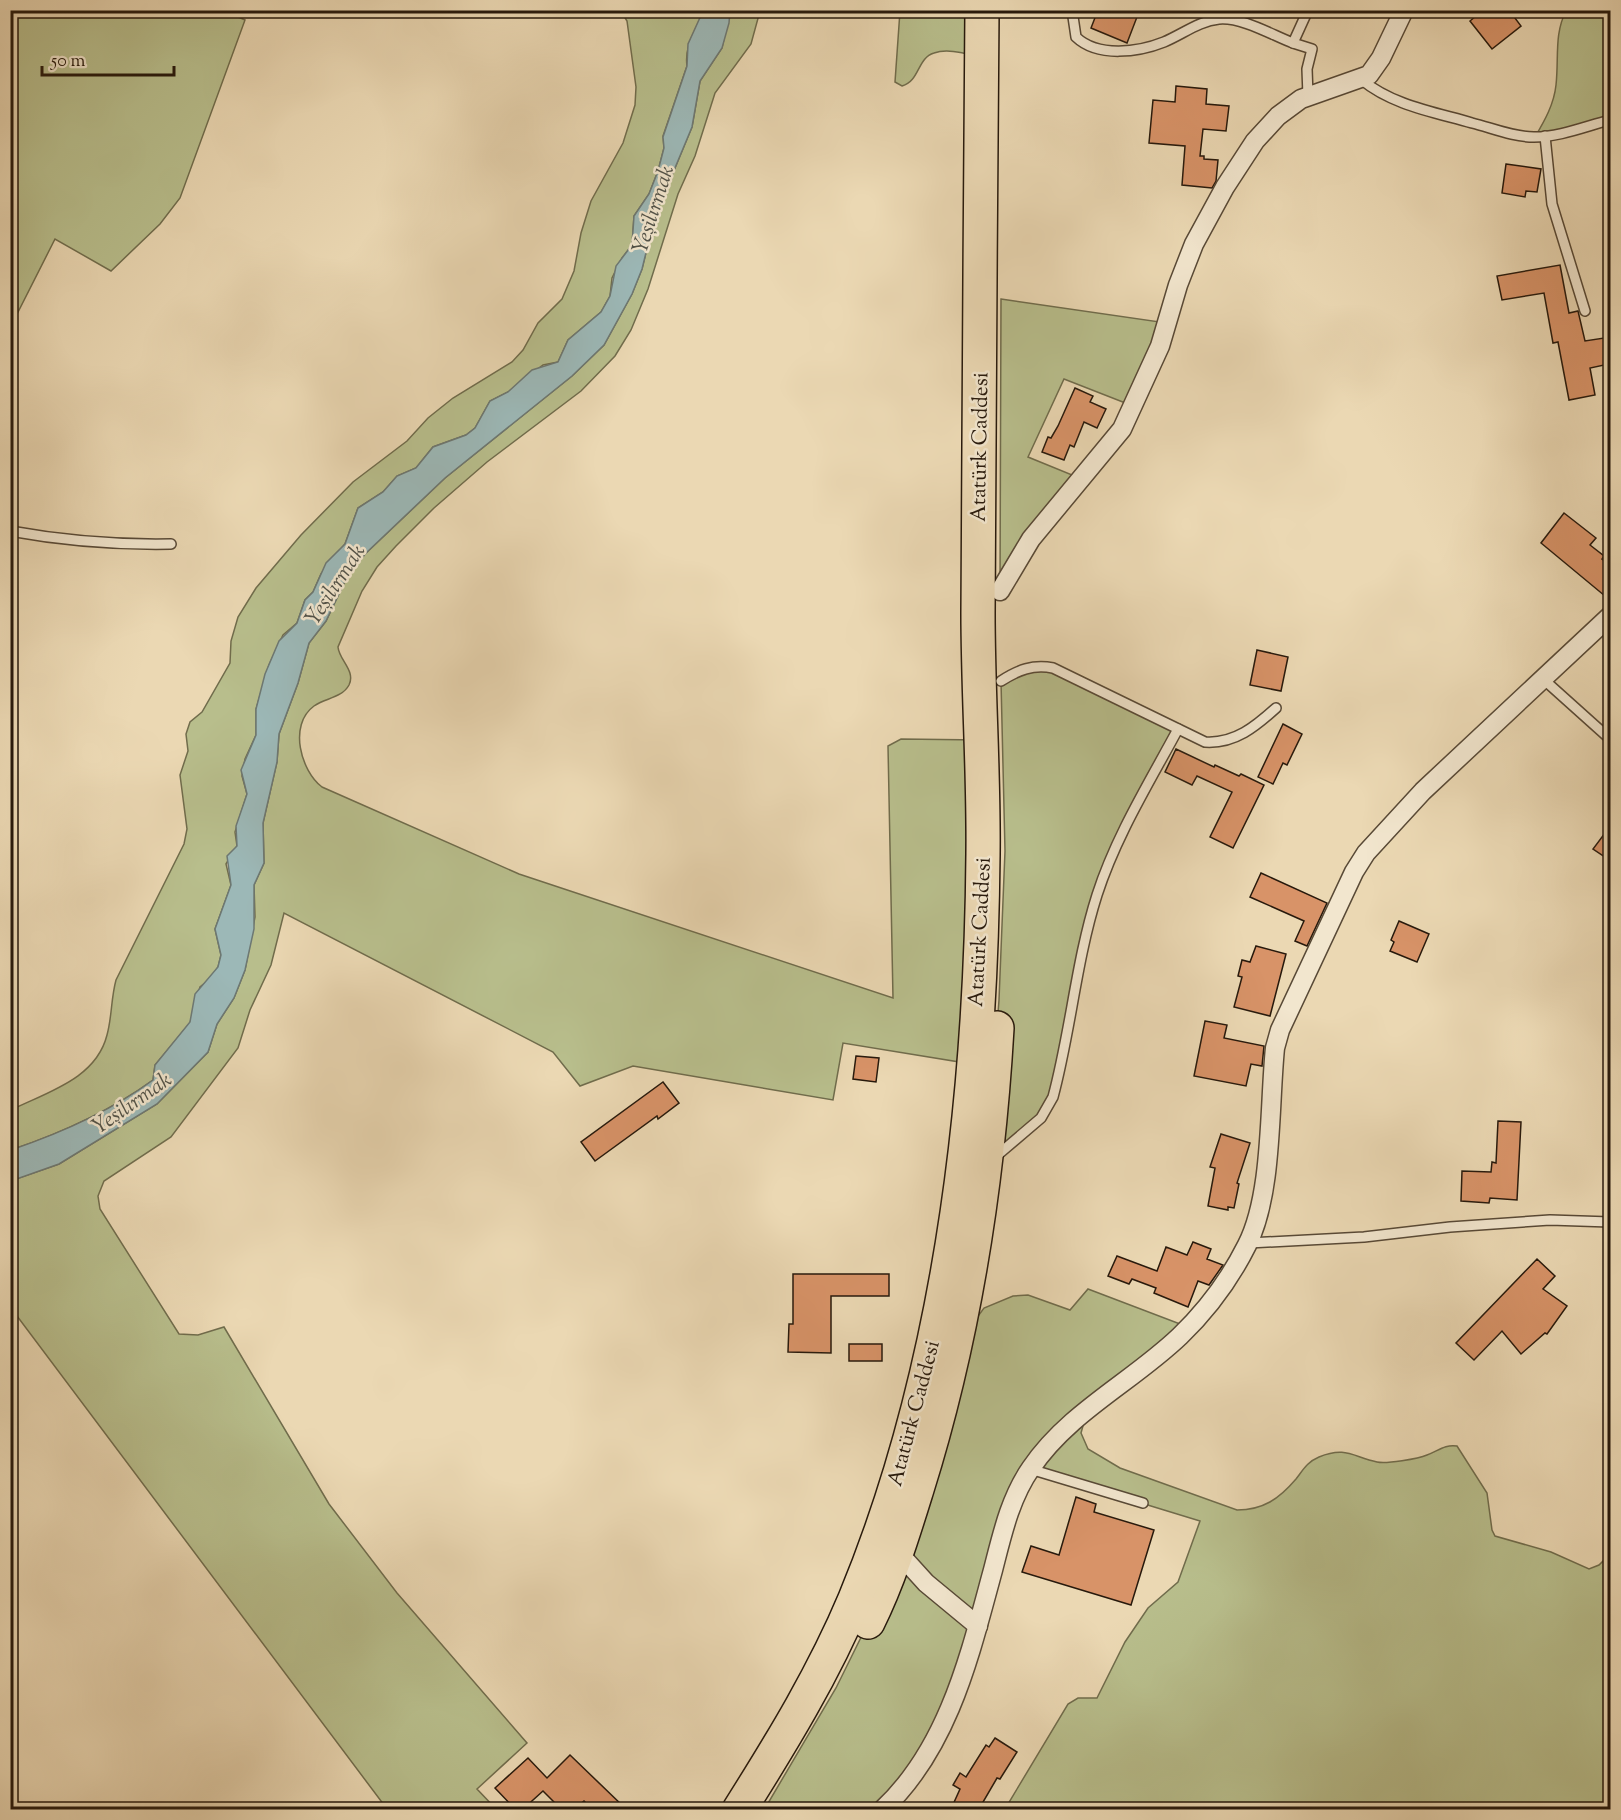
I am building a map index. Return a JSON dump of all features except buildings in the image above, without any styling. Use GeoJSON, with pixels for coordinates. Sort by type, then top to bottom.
{"type":"FeatureCollection","features":[{"type":"Feature","properties":{"kind":"highway","name":"Atatürk Caddesi"},"geometry":{"type":"LineString","coordinates":[[739,1809],[775,1753],[818,1677],[854,1600],[876,1541],[900,1469],[933,1340],[963,1161],[977,1000],[983,854],[978,559],[982,10]]}},
{"type":"Feature","properties":{"kind":"highway","name":"Atatürk Caddesi"},"geometry":{"type":"LineString","coordinates":[[764,1809],[836,1688],[875,1609],[897,1551],[939,1416],[956,1346],[987,1163],[999,1000],[1005,851],[1000,591],[1002,10]]}},
{"type":"Feature","properties":{"kind":"street"},"geometry":{"type":"LineString","coordinates":[[1000,591],[1031,539],[1122,429],[1160,346],[1178,285],[1194,244],[1225,187],[1266,128],[1290,107],[1308,96],[1362,80],[1381,58],[1404,10]]}},
{"type":"Feature","properties":{"kind":"street"},"geometry":{"type":"LineString","coordinates":[[882,1809],[912,1776],[942,1726],[956,1695],[978,1626],[1005,1526],[1030,1469],[1053,1441],[1088,1408],[1184,1332],[1228,1279],[1248,1243],[1260,1209],[1274,1060],[1280,1030],[1354,872],[1384,831],[1542,678],[1611,616]]}},
{"type":"Feature","properties":{"kind":"street"},"geometry":{"type":"LineString","coordinates":[[897,1551],[926,1583],[978,1626]]}},
{"type":"Feature","properties":{"kind":"lane"},"geometry":{"type":"LineString","coordinates":[[1072,10],[1077,37],[1090,46],[1101,49],[1125,50],[1150,47],[1200,24],[1219,19],[1231,19],[1312,49],[1307,69],[1308,96]]}},
{"type":"Feature","properties":{"kind":"lane"},"geometry":{"type":"LineString","coordinates":[[1293,43],[1308,10]]}},
{"type":"Feature","properties":{"kind":"lane"},"geometry":{"type":"LineString","coordinates":[[1362,80],[1375,91],[1407,105],[1515,135],[1545,136],[1611,120]]}},
{"type":"Feature","properties":{"kind":"lane"},"geometry":{"type":"LineString","coordinates":[[1545,136],[1552,204],[1585,311]]}},
{"type":"Feature","properties":{"kind":"lane"},"geometry":{"type":"LineString","coordinates":[[10,531],[57,540],[114,545],[171,544]]}},
{"type":"Feature","properties":{"kind":"lane"},"geometry":{"type":"LineString","coordinates":[[1001,681],[1029,667],[1053,668],[1198,740],[1221,741],[1254,728],[1276,708]]}},
{"type":"Feature","properties":{"kind":"lane"},"geometry":{"type":"LineString","coordinates":[[1542,678],[1611,739]]}},
{"type":"Feature","properties":{"kind":"lane"},"geometry":{"type":"LineString","coordinates":[[987,1163],[1041,1118],[1053,1097],[1085,938],[1098,893],[1118,841],[1178,729]]}},
{"type":"Feature","properties":{"kind":"lane"},"geometry":{"type":"LineString","coordinates":[[1248,1243],[1364,1237],[1450,1227],[1550,1220],[1611,1222]]}},
{"type":"Feature","properties":{"kind":"lane"},"geometry":{"type":"LineString","coordinates":[[1030,1469],[1143,1503]]}},
{"type":"Feature","properties":{"kind":"green space"},"geometry":{"type":"Polygon","coordinates":[[[223,10],[245,20],[180,198],[160,224],[111,271],[55,239],[11,326],[11,11],[223,10]]]}},
{"type":"Feature","properties":{"kind":"green space"},"geometry":{"type":"Polygon","coordinates":[[[621,11],[703,11],[689,44],[687,66],[663,136],[664,148],[658,171],[649,194],[634,216],[632,245],[622,258],[612,278],[610,296],[601,312],[568,340],[558,362],[543,365],[508,392],[490,401],[475,428],[466,435],[433,447],[416,468],[397,476],[383,492],[358,508],[345,544],[321,574],[313,592],[305,600],[297,623],[283,635],[269,665],[256,709],[256,735],[245,759],[242,776],[247,794],[235,832],[237,846],[226,864],[231,885],[215,929],[221,955],[218,967],[210,979],[200,987],[190,1023],[155,1065],[153,1080],[120,1102],[85,1120],[11,1150],[11,1110],[68,1082],[92,1063],[101,1050],[109,1028],[116,980],[184,844],[187,829],[180,775],[188,751],[186,734],[190,722],[202,712],[230,663],[231,641],[238,617],[256,588],[301,535],[353,482],[407,441],[428,418],[453,398],[512,362],[523,350],[538,323],[562,299],[574,271],[581,233],[591,201],[623,143],[635,105],[636,87],[627,21],[621,11]]]}},
{"type":"Feature","properties":{"kind":"green space"},"geometry":{"type":"Polygon","coordinates":[[[730,11],[760,11],[751,44],[715,93],[695,156],[678,194],[648,289],[631,330],[615,356],[581,391],[487,462],[434,508],[377,567],[362,591],[338,647],[349,670],[351,680],[349,685],[342,693],[318,703],[306,714],[301,724],[300,748],[308,770],[322,787],[519,874],[893,998],[888,746],[901,739],[980,740],[972,1064],[843,1043],[833,1100],[633,1066],[580,1086],[553,1052],[284,913],[271,965],[250,1010],[238,1048],[171,1137],[104,1181],[98,1196],[100,1209],[179,1334],[198,1335],[224,1327],[329,1504],[397,1593],[527,1743],[477,1789],[496,1809],[387,1809],[11,1308],[10,1181],[59,1164],[157,1104],[208,1052],[217,1024],[234,998],[245,970],[255,917],[254,885],[264,863],[263,823],[277,762],[279,734],[298,683],[309,643],[326,621],[347,577],[365,554],[445,478],[572,376],[604,345],[632,294],[642,269],[655,216],[692,127],[700,81],[722,48],[730,11]]]}},
{"type":"Feature","properties":{"kind":"green space"},"geometry":{"type":"Polygon","coordinates":[[[900,11],[982,11],[982,57],[951,51],[934,53],[924,60],[912,79],[902,86],[895,82],[900,11]]]}},
{"type":"Feature","properties":{"kind":"green space"},"geometry":{"type":"Polygon","coordinates":[[[1566,11],[1610,11],[1610,120],[1535,137],[1546,118],[1553,99],[1556,85],[1558,37],[1566,11]]]}},
{"type":"Feature","properties":{"kind":"green space"},"geometry":{"type":"Polygon","coordinates":[[[1001,299],[1167,323],[1133,406],[1064,379],[1028,457],[1082,479],[1000,591],[1001,299]]]}},
{"type":"Feature","properties":{"kind":"green space"},"geometry":{"type":"Polygon","coordinates":[[[1040,666],[1178,729],[1098,893],[1061,1067],[1041,1118],[987,1163],[999,1000],[1005,851],[1001,681],[1040,666]]]}},
{"type":"Feature","properties":{"kind":"green space"},"geometry":{"type":"Polygon","coordinates":[[[1088,1289],[1188,1327],[1088,1408],[1081,1433],[1088,1449],[1120,1468],[1237,1510],[1255,1508],[1277,1498],[1308,1464],[1328,1454],[1343,1452],[1377,1462],[1387,1462],[1417,1458],[1445,1447],[1457,1446],[1487,1493],[1492,1530],[1495,1536],[1551,1552],[1589,1569],[1599,1565],[1610,1554],[1610,1809],[1005,1809],[1068,1704],[1078,1698],[1097,1698],[1125,1642],[1148,1608],[1178,1582],[1200,1521],[1030,1469],[956,1695],[882,1809],[764,1810],[836,1688],[875,1609],[956,1346],[984,1308],[1013,1296],[1028,1295],[1070,1310],[1088,1289]]]}},
{"type":"Feature","properties":{"kind":"water","name":"Yeşilırmak"},"geometry":{"type":"Polygon","coordinates":[[[703,11],[730,11],[722,48],[700,81],[692,127],[655,216],[642,269],[632,294],[604,345],[572,376],[445,478],[365,554],[347,577],[326,621],[309,643],[298,683],[279,734],[277,762],[263,823],[264,863],[254,885],[254,929],[245,970],[234,998],[217,1024],[208,1052],[157,1104],[59,1164],[11,1181],[11,1150],[85,1121],[120,1102],[153,1080],[155,1065],[190,1022],[195,994],[218,967],[221,955],[215,929],[231,885],[227,856],[237,846],[236,826],[247,794],[241,770],[256,735],[256,709],[265,674],[279,641],[297,623],[305,600],[313,592],[326,563],[345,544],[358,508],[383,492],[397,476],[416,468],[433,447],[466,435],[475,428],[490,401],[508,392],[532,370],[558,362],[568,340],[601,312],[610,296],[616,266],[632,245],[634,216],[649,194],[658,171],[664,148],[663,137],[687,66],[688,44],[703,11]]]}}]}
